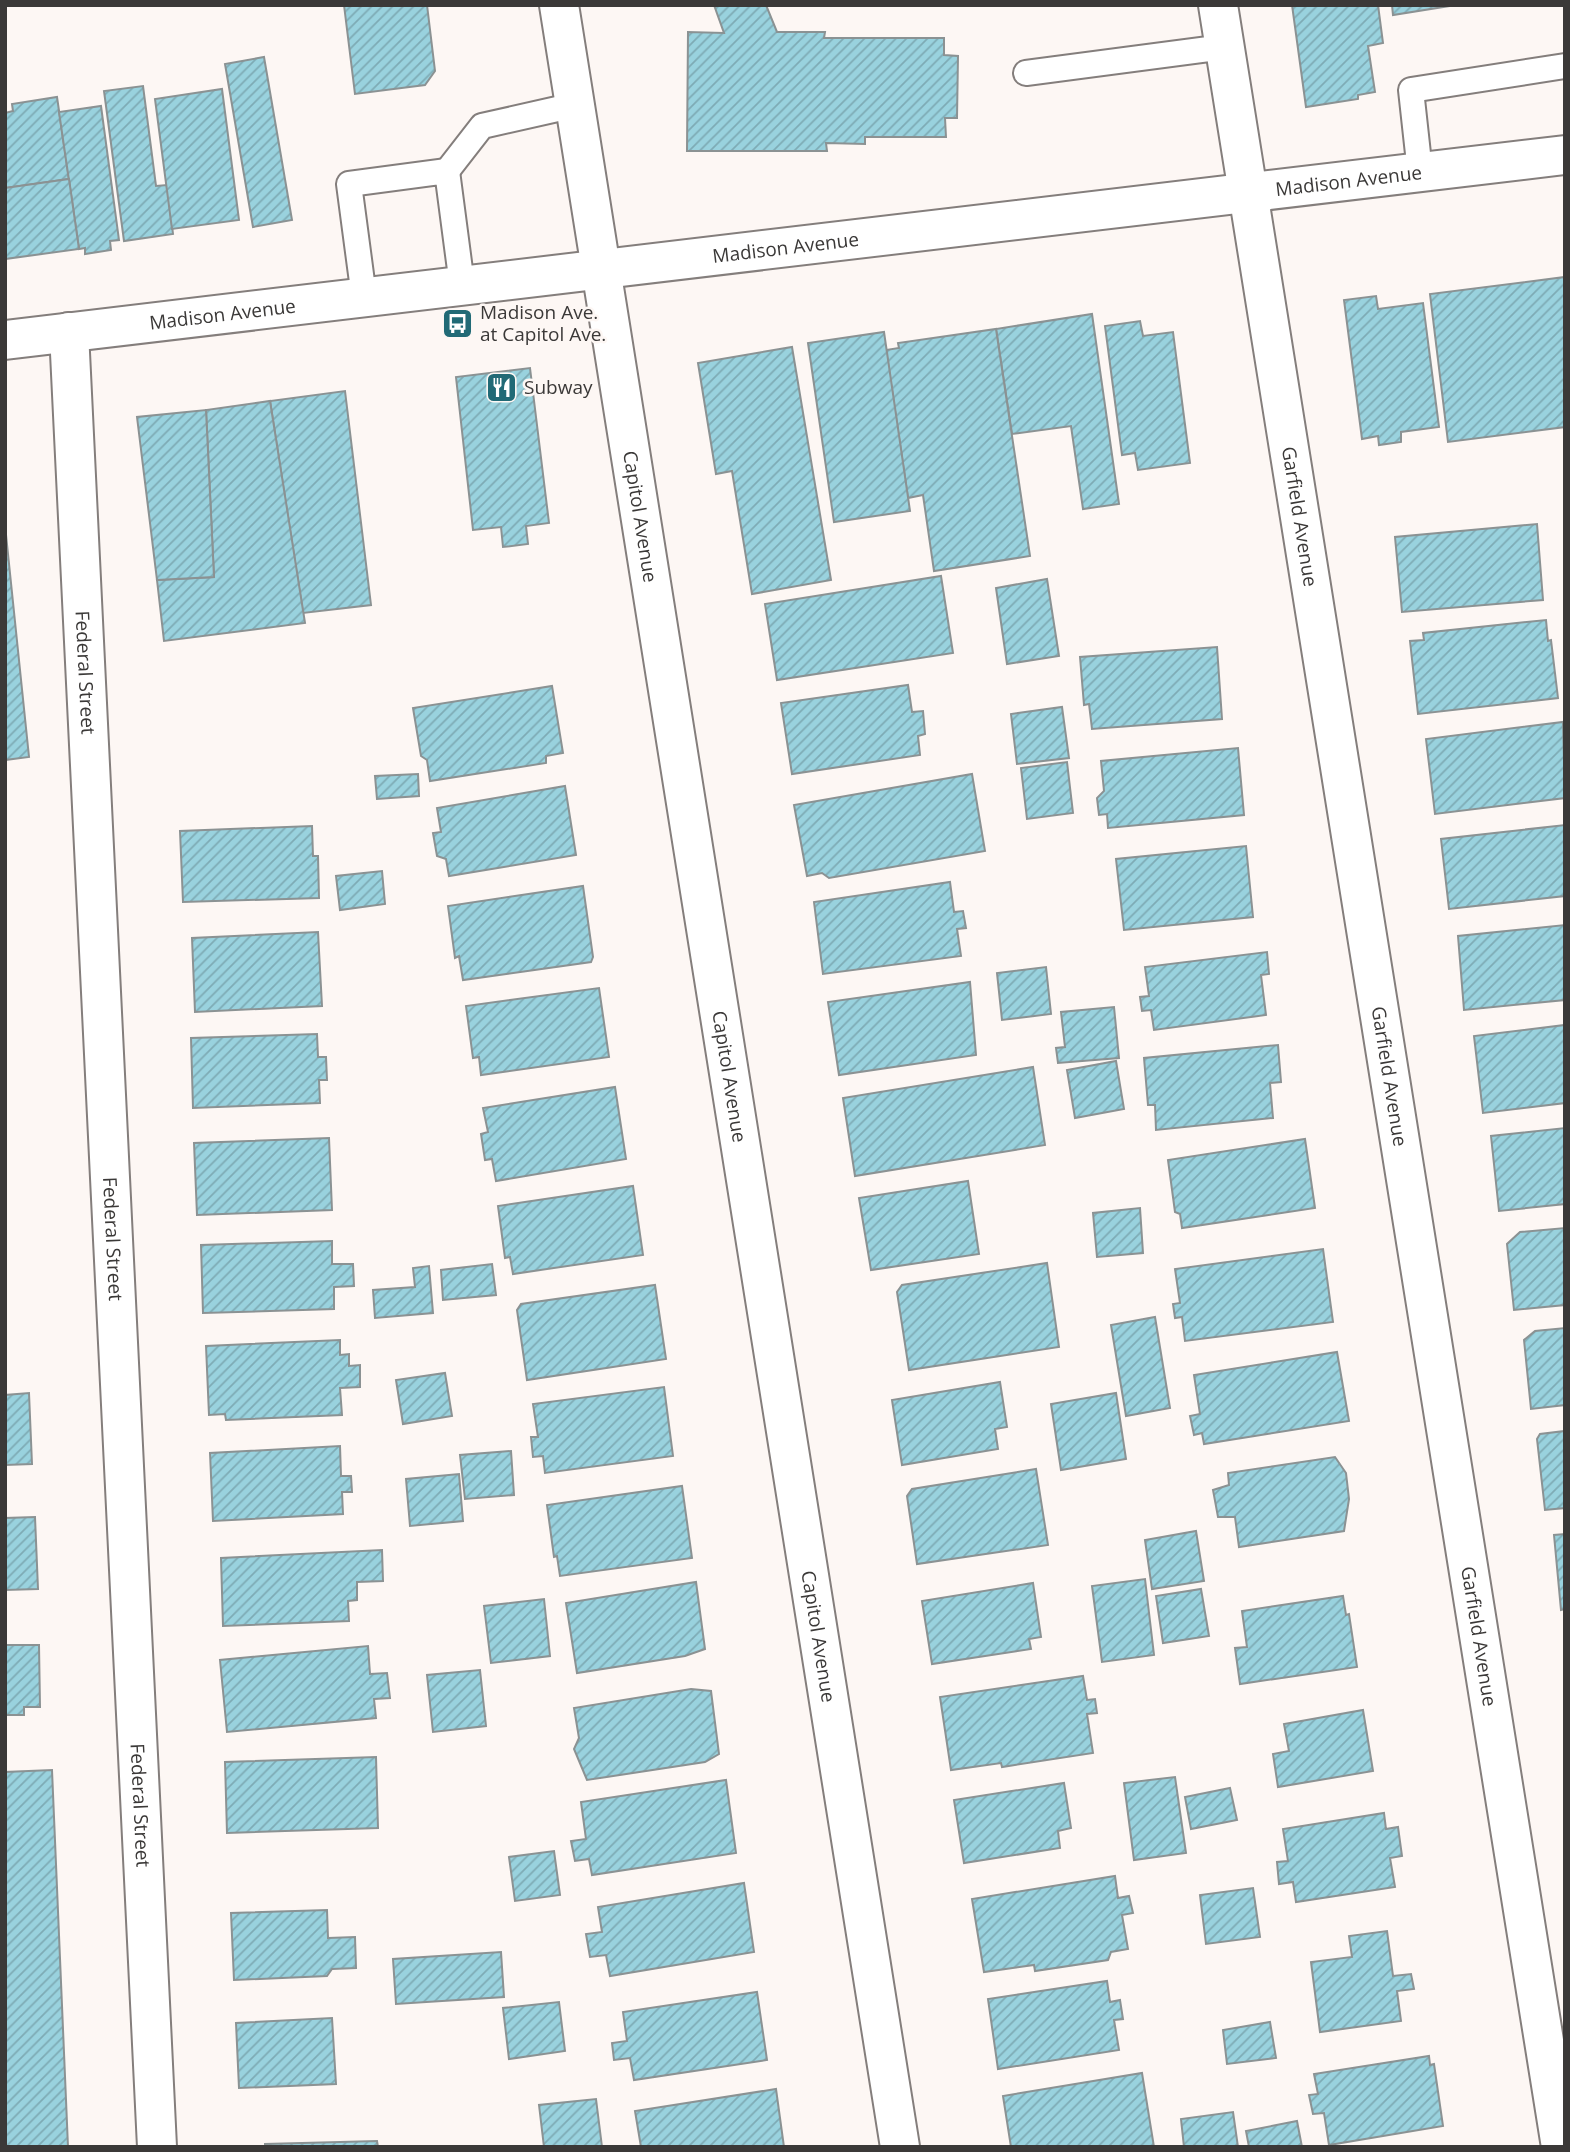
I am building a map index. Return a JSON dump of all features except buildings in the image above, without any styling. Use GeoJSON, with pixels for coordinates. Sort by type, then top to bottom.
{"type":"FeatureCollection","features":[{"type":"Feature","properties":{"kind":"street","name":"Capitol Avenue"},"geometry":{"type":"LineString","coordinates":[[559,5],[900,2147]]}},
{"type":"Feature","properties":{"kind":"street","name":"Garfield Avenue"},"geometry":{"type":"LineString","coordinates":[[1218,5],[1561,2147]]}},
{"type":"Feature","properties":{"kind":"street","name":"Madison Avenue"},"geometry":{"type":"LineString","coordinates":[[5,340],[1565,155]]}},
{"type":"Feature","properties":{"kind":"street","name":"Federal Street"},"geometry":{"type":"LineString","coordinates":[[69,332],[157,2147]]}},
{"type":"Feature","properties":{"kind":"lane"},"geometry":{"type":"LineString","coordinates":[[1026,73],[1224,47]]}},
{"type":"Feature","properties":{"kind":"lane"},"geometry":{"type":"LineString","coordinates":[[1420,172],[1411,90],[1565,66]]}},
{"type":"Feature","properties":{"kind":"lane"},"geometry":{"type":"LineString","coordinates":[[364,297],[349,184],[447,171],[482,126],[575,105]]}},
{"type":"Feature","properties":{"kind":"lane"},"geometry":{"type":"LineString","coordinates":[[447,171],[462,285]]}},
{"type":"Feature","properties":{"kind":"place","name":"Madison Ave. at Capitol Ave."},"geometry":{"type":"Point","coordinates":[457,323]}},
{"type":"Feature","properties":{"kind":"place","name":"Subway"},"geometry":{"type":"Point","coordinates":[501,387]}}]}
